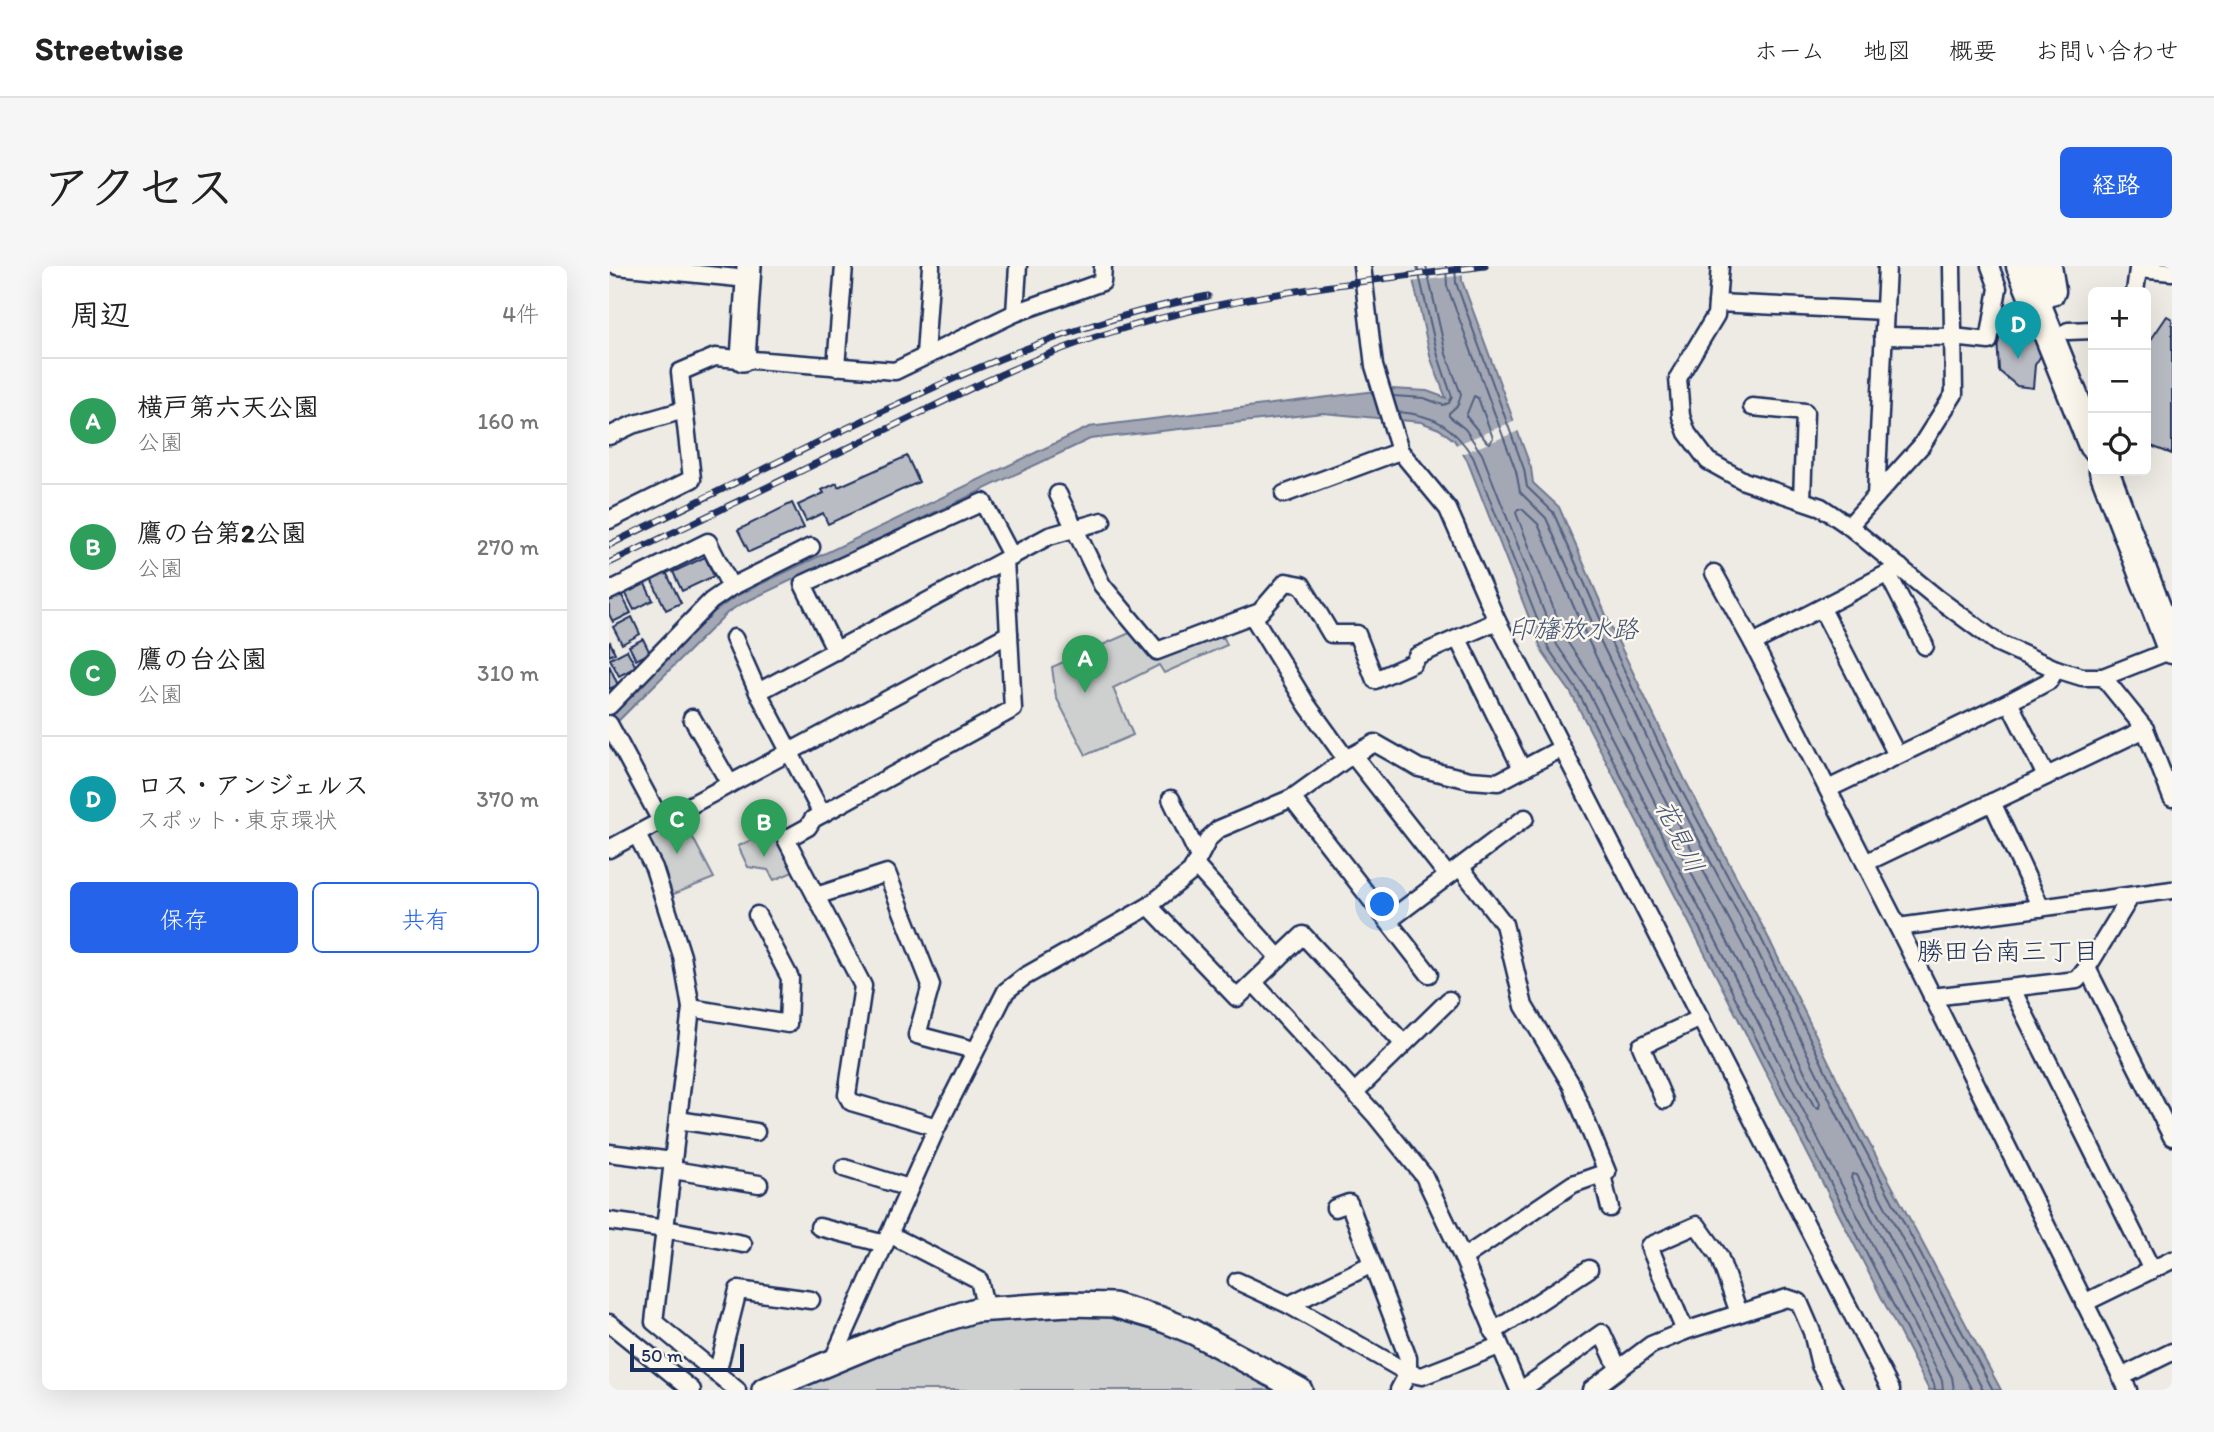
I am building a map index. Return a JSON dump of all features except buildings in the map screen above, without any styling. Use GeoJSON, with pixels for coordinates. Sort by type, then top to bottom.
{"type":"FeatureCollection","features":[{"type":"Feature","properties":{"kind":"highway"},"geometry":{"type":"LineString","coordinates":[[2014,266],[2043,280],[2088,428]]}},
{"type":"Feature","properties":{"kind":"highway"},"geometry":{"type":"LineString","coordinates":[[2021,266],[2043,280],[2080,330],[2088,368]]}},
{"type":"Feature","properties":{"kind":"highway"},"geometry":{"type":"LineString","coordinates":[[2106,476],[2172,650]]}},
{"type":"Feature","properties":{"kind":"highway"},"geometry":{"type":"LineString","coordinates":[[2126,476],[2172,596]]}},
{"type":"Feature","properties":{"kind":"street"},"geometry":{"type":"LineString","coordinates":[[618,266],[749,272],[743,359]]}},
{"type":"Feature","properties":{"kind":"street"},"geometry":{"type":"LineString","coordinates":[[836,367],[844,266]]}},
{"type":"Feature","properties":{"kind":"street"},"geometry":{"type":"LineString","coordinates":[[925,355],[931,266]]}},
{"type":"Feature","properties":{"kind":"street"},"geometry":{"type":"LineString","coordinates":[[1015,313],[1018,266]]}},
{"type":"Feature","properties":{"kind":"street"},"geometry":{"type":"LineString","coordinates":[[609,520],[692,479],[680,372],[715,357],[895,371],[1015,313],[1102,282],[1103,266]]}},
{"type":"Feature","properties":{"kind":"street"},"geometry":{"type":"LineString","coordinates":[[1361,266],[1374,366],[1400,451],[1448,509],[1497,621],[1891,1390]]}},
{"type":"Feature","properties":{"kind":"street"},"geometry":{"type":"LineString","coordinates":[[1720,266],[1716,315],[1678,378],[1681,416],[1687,433],[1708,461],[1725,472],[1821,507],[1849,526],[1894,571],[1937,598],[1998,643],[2056,669],[2082,677],[2103,677],[2172,650]]}},
{"type":"Feature","properties":{"kind":"street"},"geometry":{"type":"LineString","coordinates":[[1876,496],[1887,266]]}},
{"type":"Feature","properties":{"kind":"street"},"geometry":{"type":"LineString","coordinates":[[1849,526],[1921,446],[1954,394],[1952,266]]}},
{"type":"Feature","properties":{"kind":"street"},"geometry":{"type":"LineString","coordinates":[[1883,337],[1953,337],[1989,341],[1998,288],[1990,266]]}},
{"type":"Feature","properties":{"kind":"street"},"geometry":{"type":"LineString","coordinates":[[2136,287],[2138,269],[2172,272]]}},
{"type":"Feature","properties":{"kind":"street"},"geometry":{"type":"LineString","coordinates":[[1717,303],[1885,311]]}},
{"type":"Feature","properties":{"kind":"street"},"geometry":{"type":"LineString","coordinates":[[1752,407],[1805,412],[1802,500]]}},
{"type":"Feature","properties":{"kind":"street"},"geometry":{"type":"LineString","coordinates":[[609,436],[632,425],[684,410]]}},
{"type":"Feature","properties":{"kind":"street"},"geometry":{"type":"LineString","coordinates":[[1284,494],[1400,451]]}},
{"type":"Feature","properties":{"kind":"street"},"geometry":{"type":"LineString","coordinates":[[1058,494],[1102,585],[1157,652],[1260,612],[1286,582],[1302,585],[1331,634],[1357,634],[1375,680],[1413,663],[1417,656],[1497,621]]}},
{"type":"Feature","properties":{"kind":"street"},"geometry":{"type":"LineString","coordinates":[[837,651],[803,584],[983,502],[1008,559],[1013,709],[813,819],[808,827],[786,839],[863,986],[847,1095],[851,1102],[937,1127]]}},
{"type":"Feature","properties":{"kind":"street"},"geometry":{"type":"LineString","coordinates":[[758,692],[1049,536],[1102,521]]}},
{"type":"Feature","properties":{"kind":"street"},"geometry":{"type":"LineString","coordinates":[[609,591],[708,542],[731,587]]}},
{"type":"Feature","properties":{"kind":"street"},"geometry":{"type":"LineString","coordinates":[[609,706],[711,601],[731,587],[811,547]]}},
{"type":"Feature","properties":{"kind":"street"},"geometry":{"type":"LineString","coordinates":[[1753,643],[1894,571]]}},
{"type":"Feature","properties":{"kind":"street"},"geometry":{"type":"LineString","coordinates":[[1894,571],[1926,646]]}},
{"type":"Feature","properties":{"kind":"street"},"geometry":{"type":"LineString","coordinates":[[1714,573],[1828,789],[2125,1383],[2172,1352]]}},
{"type":"Feature","properties":{"kind":"street"},"geometry":{"type":"LineString","coordinates":[[1822,609],[1897,755]]}},
{"type":"Feature","properties":{"kind":"street"},"geometry":{"type":"LineString","coordinates":[[1252,615],[1307,705],[1349,757],[1504,924],[1524,1006],[1571,1084],[1607,1172],[1573,1184],[1463,1258]]}},
{"type":"Feature","properties":{"kind":"street"},"geometry":{"type":"LineString","coordinates":[[609,849],[1009,634]]}},
{"type":"Feature","properties":{"kind":"street"},"geometry":{"type":"LineString","coordinates":[[734,638],[758,692],[822,814]]}},
{"type":"Feature","properties":{"kind":"street"},"geometry":{"type":"LineString","coordinates":[[1458,639],[1522,769]]}},
{"type":"Feature","properties":{"kind":"street"},"geometry":{"type":"LineString","coordinates":[[1828,789],[2049,681],[2056,669]]}},
{"type":"Feature","properties":{"kind":"street"},"geometry":{"type":"LineString","coordinates":[[2103,677],[2145,729],[2172,798]]}},
{"type":"Feature","properties":{"kind":"street"},"geometry":{"type":"LineString","coordinates":[[2009,702],[2046,776]]}},
{"type":"Feature","properties":{"kind":"street"},"geometry":{"type":"LineString","coordinates":[[692,718],[730,784]]}},
{"type":"Feature","properties":{"kind":"street"},"geometry":{"type":"LineString","coordinates":[[613,729],[661,821]]}},
{"type":"Feature","properties":{"kind":"street"},"geometry":{"type":"LineString","coordinates":[[1865,863],[2145,729]]}},
{"type":"Feature","properties":{"kind":"street"},"geometry":{"type":"LineString","coordinates":[[831,1364],[937,1127],[1006,991],[1024,977],[1149,905],[1191,872],[1209,838],[1219,829],[1292,798],[1349,757],[1375,743],[1419,768],[1481,782],[1498,782],[1562,748]]}},
{"type":"Feature","properties":{"kind":"street"},"geometry":{"type":"LineString","coordinates":[[1292,798],[1429,974]]}},
{"type":"Feature","properties":{"kind":"street"},"geometry":{"type":"LineString","coordinates":[[1171,799],[1197,861],[1279,958]]}},
{"type":"Feature","properties":{"kind":"street"},"geometry":{"type":"LineString","coordinates":[[1992,802],[2041,908]]}},
{"type":"Feature","properties":{"kind":"street"},"geometry":{"type":"LineString","coordinates":[[1388,921],[1525,818]]}},
{"type":"Feature","properties":{"kind":"street"},"geometry":{"type":"LineString","coordinates":[[637,835],[658,880],[682,956],[691,1008],[654,1322],[737,1390]]}},
{"type":"Feature","properties":{"kind":"street"},"geometry":{"type":"LineString","coordinates":[[815,896],[887,873],[931,985],[918,1035],[974,1050]]}},
{"type":"Feature","properties":{"kind":"street"},"geometry":{"type":"LineString","coordinates":[[1898,927],[2172,890]]}},
{"type":"Feature","properties":{"kind":"street"},"geometry":{"type":"LineString","coordinates":[[1932,997],[2077,979],[2087,968],[2131,895]]}},
{"type":"Feature","properties":{"kind":"street"},"geometry":{"type":"LineString","coordinates":[[1149,905],[1237,998],[1303,935],[1403,1043]]}},
{"type":"Feature","properties":{"kind":"street"},"geometry":{"type":"LineString","coordinates":[[691,1008],[788,1024],[790,978],[757,915]]}},
{"type":"Feature","properties":{"kind":"street"},"geometry":{"type":"LineString","coordinates":[[2087,968],[2172,1137]]}},
{"type":"Feature","properties":{"kind":"street"},"geometry":{"type":"LineString","coordinates":[[1254,983],[1355,1092],[1424,1176],[1520,1390],[1602,1333],[1618,1368]]}},
{"type":"Feature","properties":{"kind":"street"},"geometry":{"type":"LineString","coordinates":[[2013,989],[2151,1270]]}},
{"type":"Feature","properties":{"kind":"street"},"geometry":{"type":"LineString","coordinates":[[1355,1092],[1449,1000]]}},
{"type":"Feature","properties":{"kind":"street"},"geometry":{"type":"LineString","coordinates":[[1664,1100],[1641,1046],[1646,1041],[1701,1018]]}},
{"type":"Feature","properties":{"kind":"street"},"geometry":{"type":"LineString","coordinates":[[678,1120],[756,1132]]}},
{"type":"Feature","properties":{"kind":"street"},"geometry":{"type":"LineString","coordinates":[[609,1153],[759,1184]]}},
{"type":"Feature","properties":{"kind":"street"},"geometry":{"type":"LineString","coordinates":[[844,1168],[909,1188]]}},
{"type":"Feature","properties":{"kind":"street"},"geometry":{"type":"LineString","coordinates":[[1602,1175],[1610,1208]]}},
{"type":"Feature","properties":{"kind":"street"},"geometry":{"type":"LineString","coordinates":[[1335,1208],[1349,1203],[1408,1358],[1408,1373],[1399,1390]]}},
{"type":"Feature","properties":{"kind":"street"},"geometry":{"type":"LineString","coordinates":[[609,1221],[743,1244]]}},
{"type":"Feature","properties":{"kind":"street"},"geometry":{"type":"LineString","coordinates":[[1685,1331],[1649,1246],[1697,1225],[1719,1256],[1739,1313]]}},
{"type":"Feature","properties":{"kind":"street"},"geometry":{"type":"LineString","coordinates":[[819,1227],[887,1239],[979,1280],[986,1310]]}},
{"type":"Feature","properties":{"kind":"street"},"geometry":{"type":"LineString","coordinates":[[2084,1303],[2172,1260]]}},
{"type":"Feature","properties":{"kind":"street"},"geometry":{"type":"LineString","coordinates":[[1289,1305],[1372,1264]]}},
{"type":"Feature","properties":{"kind":"street"},"geometry":{"type":"LineString","coordinates":[[1237,1281],[1289,1305],[1408,1373],[1422,1376],[1496,1339],[1589,1269]]}},
{"type":"Feature","properties":{"kind":"street"},"geometry":{"type":"LineString","coordinates":[[717,1374],[738,1290],[811,1300]]}},
{"type":"Feature","properties":{"kind":"street"},"geometry":{"type":"LineString","coordinates":[[1591,1390],[1651,1345],[1685,1331],[1787,1298],[1800,1302],[1812,1332],[1820,1365],[1834,1390]]}},
{"type":"Feature","properties":{"kind":"street"},"geometry":{"type":"LineString","coordinates":[[764,1390],[899,1334],[975,1310],[1068,1304],[1113,1305],[1161,1319],[1193,1332],[1300,1390]]}},
{"type":"Feature","properties":{"kind":"street"},"geometry":{"type":"LineString","coordinates":[[609,1324],[692,1390]]}},
{"type":"Feature","properties":{"kind":"shaded area"},"geometry":{"type":"Polygon","coordinates":[[[1132,632],[1157,659],[1207,638],[1224,638],[1227,645],[1164,673],[1159,665],[1113,688],[1133,735],[1086,755],[1056,697],[1052,667],[1132,632]]]}},
{"type":"Feature","properties":{"kind":"shaded area"},"geometry":{"type":"Polygon","coordinates":[[[683,819],[714,878],[669,896],[646,843],[651,836],[683,819]]]}},
{"type":"Feature","properties":{"kind":"shaded area"},"geometry":{"type":"Polygon","coordinates":[[[774,830],[793,872],[774,880],[768,870],[748,867],[738,846],[774,830]]]}},
{"type":"Feature","properties":{"kind":"shaded area"},"geometry":{"type":"Polygon","coordinates":[[[1103,1313],[1171,1332],[1280,1390],[782,1390],[901,1343],[977,1320],[1103,1313]]]}},
{"type":"Feature","properties":{"kind":"water","name":"印旛放水路"},"geometry":{"type":"Polygon","coordinates":[[[1410,266],[1461,266],[1462,281],[1531,468],[1533,483],[1559,507],[1613,631],[1684,778],[1767,935],[1861,1128],[2001,1390],[1929,1390],[1571,693],[1543,653],[1467,460],[1454,440],[1439,429],[1421,422],[1323,413],[1090,439],[739,605],[727,613],[609,730],[609,717],[710,615],[736,596],[1089,427],[1392,389],[1427,391],[1446,398],[1431,359],[1410,266]]]}},
{"type":"Feature","properties":{"kind":"pier"},"geometry":{"type":"Polygon","coordinates":[[[1406,266],[1465,266],[1465,275],[1410,282],[1406,266]]]}},
{"type":"Feature","properties":{"kind":"pier"},"geometry":{"type":"Polygon","coordinates":[[[1517,420],[1521,430],[1459,455],[1453,446],[1517,420]]]}},
{"type":"Feature","properties":{"kind":"railway"},"geometry":{"type":"LineString","coordinates":[[609,563],[967,390],[1085,341],[1160,318],[1252,298],[1485,266]]}},
{"type":"Feature","properties":{"kind":"railway"},"geometry":{"type":"LineString","coordinates":[[609,545],[837,433],[973,370],[1111,320],[1208,296]]}},
{"type":"Feature","properties":{"kind":"place","name":"ロス・アンジェルス"},"geometry":{"type":"Point","coordinates":[2018,359]}},
{"type":"Feature","properties":{"kind":"place","name":"横戸第六天公園"},"geometry":{"type":"Point","coordinates":[1085,693]}},
{"type":"Feature","properties":{"kind":"place","name":"鷹の台公園"},"geometry":{"type":"Point","coordinates":[677,854]}},
{"type":"Feature","properties":{"kind":"place","name":"鷹の台第2公園"},"geometry":{"type":"Point","coordinates":[764,857]}},
{"type":"Feature","properties":{"kind":"district","name":"勝田台南三丁目"},"geometry":{"type":"Point","coordinates":[2008,951]}},
{"type":"Feature","properties":{"kind":"water label","name":"花見川"},"geometry":{"type":"Point","coordinates":[1680,836]}}]}
